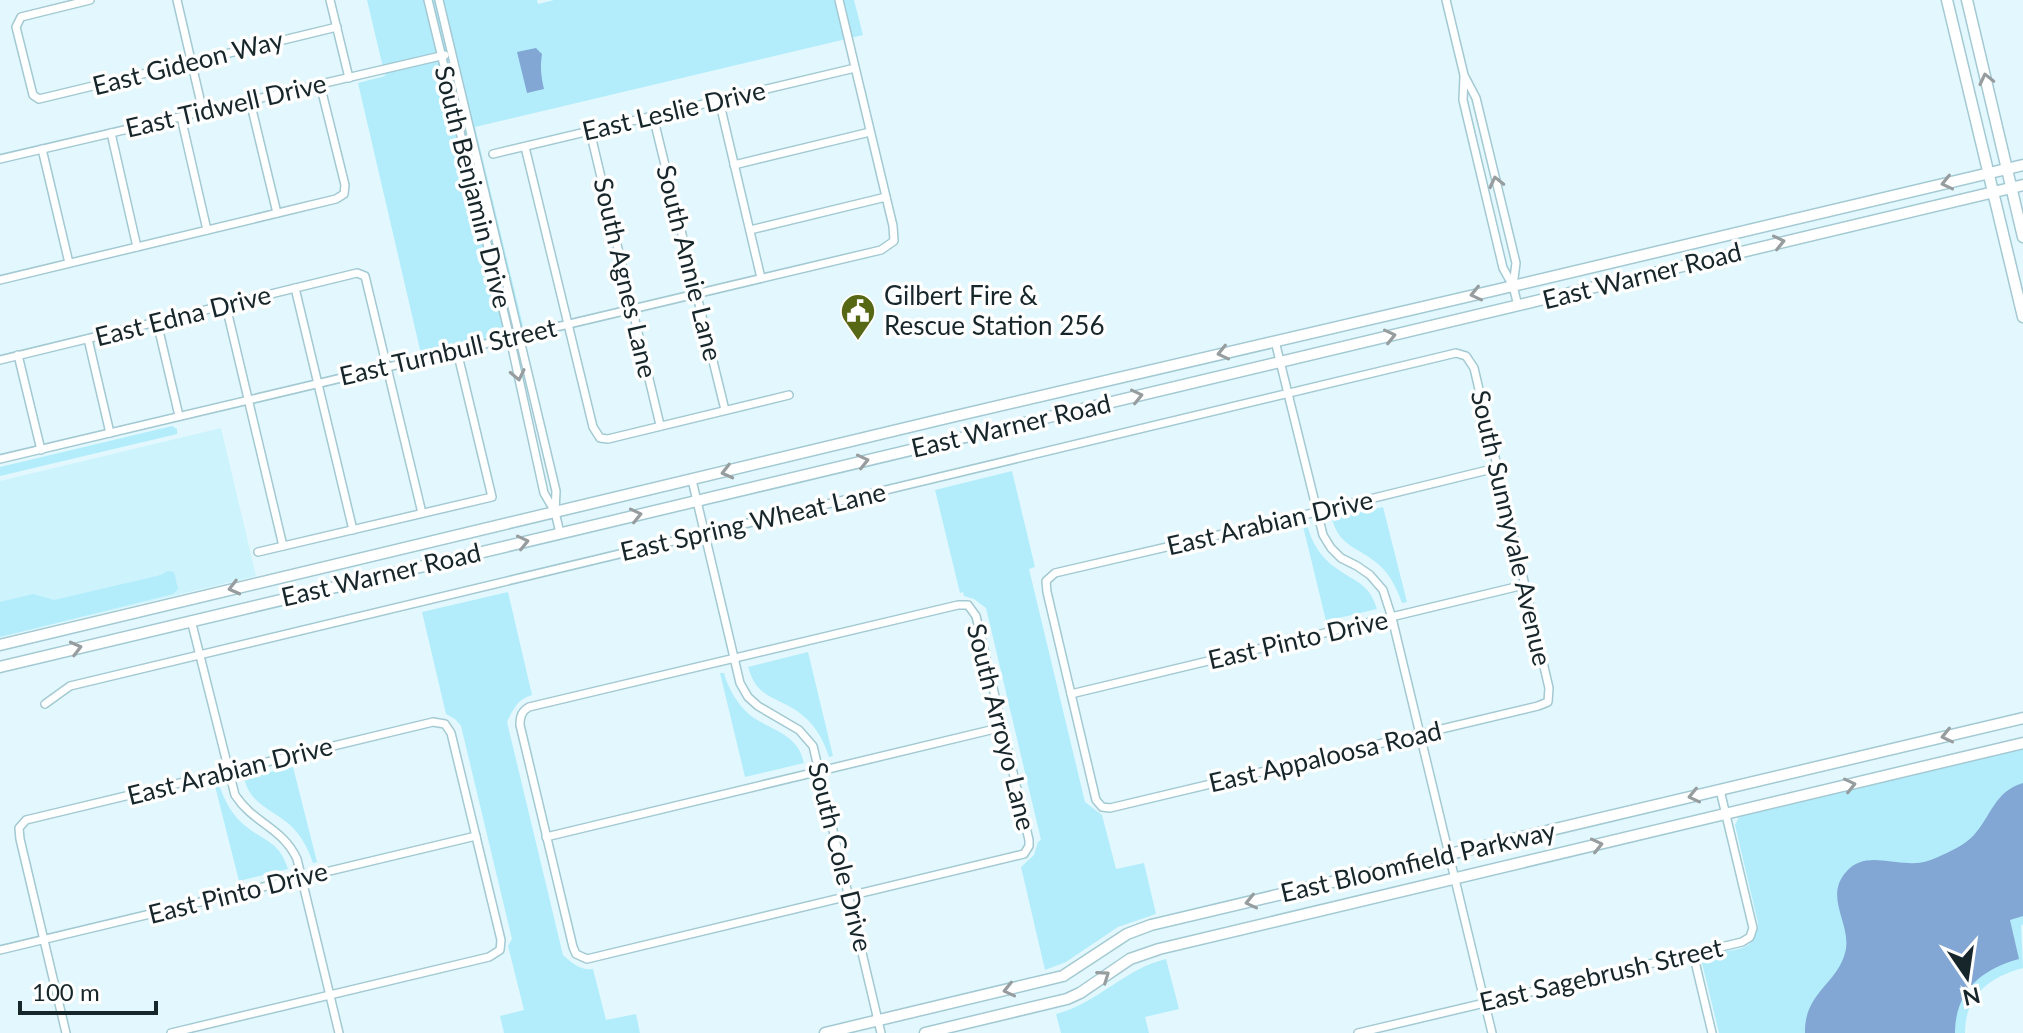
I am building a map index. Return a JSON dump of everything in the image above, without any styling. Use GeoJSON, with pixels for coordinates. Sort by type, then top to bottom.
{"type":"FeatureCollection","features":[{"type":"Feature","properties":{"kind":"main road"},"geometry":{"type":"LineString","coordinates":[[1947,0],[2023,317]]}},
{"type":"Feature","properties":{"kind":"main road"},"geometry":{"type":"LineString","coordinates":[[1967,0],[2007,169],[2017,186],[2023,237]]}},
{"type":"Feature","properties":{"kind":"main road","name":"East Warner Road"},"geometry":{"type":"LineString","coordinates":[[0,645],[2023,165]]}},
{"type":"Feature","properties":{"kind":"main road","name":"East Warner Road"},"geometry":{"type":"LineString","coordinates":[[0,667],[2017,186]]}},
{"type":"Feature","properties":{"kind":"main road"},"geometry":{"type":"LineString","coordinates":[[1731,233],[1735,253]]}},
{"type":"Feature","properties":{"kind":"main road"},"geometry":{"type":"LineString","coordinates":[[947,418],[953,440]]}},
{"type":"Feature","properties":{"kind":"main road","name":"East Bloomfield Parkway"},"geometry":{"type":"LineString","coordinates":[[825,1033],[1063,976],[1127,934],[1151,925],[2023,718]]}},
{"type":"Feature","properties":{"kind":"main road","name":"East Bloomfield Parkway"},"geometry":{"type":"LineString","coordinates":[[925,1033],[1067,999],[1130,959],[1159,949],[2023,743]]}},
{"type":"Feature","properties":{"kind":"street","name":"East Gideon Way"},"geometry":{"type":"LineString","coordinates":[[90,0],[21,17],[16,27],[33,95],[39,99],[337,27]]}},
{"type":"Feature","properties":{"kind":"street"},"geometry":{"type":"LineString","coordinates":[[177,0],[203,112]]}},
{"type":"Feature","properties":{"kind":"street"},"geometry":{"type":"LineString","coordinates":[[330,0],[349,78]]}},
{"type":"Feature","properties":{"kind":"street","name":"South Benjamin Drive"},"geometry":{"type":"LineString","coordinates":[[428,0],[510,338],[544,493],[555,512]]}},
{"type":"Feature","properties":{"kind":"street","name":"South Benjamin Drive"},"geometry":{"type":"LineString","coordinates":[[439,0],[556,491],[555,512],[560,533]]}},
{"type":"Feature","properties":{"kind":"street"},"geometry":{"type":"LineString","coordinates":[[750,230],[886,197],[839,0]]}},
{"type":"Feature","properties":{"kind":"street"},"geometry":{"type":"LineString","coordinates":[[1446,0],[1464,75],[1476,98],[1516,263],[1513,286]]}},
{"type":"Feature","properties":{"kind":"street","name":"East Tidwell Drive"},"geometry":{"type":"LineString","coordinates":[[0,159],[451,54]]}},
{"type":"Feature","properties":{"kind":"street","name":"East Leslie Drive"},"geometry":{"type":"LineString","coordinates":[[493,154],[855,68]]}},
{"type":"Feature","properties":{"kind":"street"},"geometry":{"type":"LineString","coordinates":[[1464,75],[1466,115],[1503,268],[1513,286],[1518,306]]}},
{"type":"Feature","properties":{"kind":"street"},"geometry":{"type":"LineString","coordinates":[[0,280],[336,199],[344,194],[345,185],[320,84]]}},
{"type":"Feature","properties":{"kind":"street"},"geometry":{"type":"LineString","coordinates":[[719,100],[761,278]]}},
{"type":"Feature","properties":{"kind":"street"},"geometry":{"type":"LineString","coordinates":[[250,101],[277,213]]}},
{"type":"Feature","properties":{"kind":"street","name":"South Annie Lane"},"geometry":{"type":"LineString","coordinates":[[653,116],[725,410]]}},
{"type":"Feature","properties":{"kind":"street"},"geometry":{"type":"LineString","coordinates":[[181,117],[207,230]]}},
{"type":"Feature","properties":{"kind":"street","name":"South Agnes Lane"},"geometry":{"type":"LineString","coordinates":[[590,131],[660,425]]}},
{"type":"Feature","properties":{"kind":"street"},"geometry":{"type":"LineString","coordinates":[[734,165],[870,132]]}},
{"type":"Feature","properties":{"kind":"street"},"geometry":{"type":"LineString","coordinates":[[111,133],[137,247]]}},
{"type":"Feature","properties":{"kind":"street"},"geometry":{"type":"LineString","coordinates":[[525,147],[593,427],[600,438],[608,439],[789,395]]}},
{"type":"Feature","properties":{"kind":"street"},"geometry":{"type":"LineString","coordinates":[[42,149],[69,263]]}},
{"type":"Feature","properties":{"kind":"street","name":"East Turnbull Street"},"geometry":{"type":"LineString","coordinates":[[0,459],[881,250],[894,241],[886,197]]}},
{"type":"Feature","properties":{"kind":"street","name":"East Edna Drive"},"geometry":{"type":"LineString","coordinates":[[0,360],[357,273],[365,276],[386,367]]}},
{"type":"Feature","properties":{"kind":"street"},"geometry":{"type":"LineString","coordinates":[[295,288],[353,530]]}},
{"type":"Feature","properties":{"kind":"street"},"geometry":{"type":"LineString","coordinates":[[226,306],[283,546]]}},
{"type":"Feature","properties":{"kind":"street"},"geometry":{"type":"LineString","coordinates":[[157,322],[179,416]]}},
{"type":"Feature","properties":{"kind":"street"},"geometry":{"type":"LineString","coordinates":[[88,339],[110,433]]}},
{"type":"Feature","properties":{"kind":"street"},"geometry":{"type":"LineString","coordinates":[[1275,341],[1323,535],[1341,558],[1370,575],[1383,590],[1392,618],[1492,1033]]}},
{"type":"Feature","properties":{"kind":"street"},"geometry":{"type":"LineString","coordinates":[[258,552],[492,497],[457,351]]}},
{"type":"Feature","properties":{"kind":"street","name":"East Spring Wheat Lane"},"geometry":{"type":"LineString","coordinates":[[45,704],[70,686],[199,654],[1456,353],[1466,356]]}},
{"type":"Feature","properties":{"kind":"street"},"geometry":{"type":"LineString","coordinates":[[18,355],[41,450]]}},
{"type":"Feature","properties":{"kind":"street","name":"South Sunnyvale Avenue"},"geometry":{"type":"LineString","coordinates":[[1466,356],[1474,368],[1549,688],[1548,702]]}},
{"type":"Feature","properties":{"kind":"street"},"geometry":{"type":"LineString","coordinates":[[386,367],[422,513]]}},
{"type":"Feature","properties":{"kind":"street","name":"East Arabian Drive"},"geometry":{"type":"LineString","coordinates":[[1071,694],[1047,592],[1046,581],[1055,573],[1496,468]]}},
{"type":"Feature","properties":{"kind":"street","name":"South Cole Drive"},"geometry":{"type":"LineString","coordinates":[[692,480],[740,683],[758,706],[799,730],[813,746],[881,1033]]}},
{"type":"Feature","properties":{"kind":"street","name":"East Pinto Drive"},"geometry":{"type":"LineString","coordinates":[[1071,694],[1524,585]]}},
{"type":"Feature","properties":{"kind":"street","name":"South Arroyo Lane"},"geometry":{"type":"LineString","coordinates":[[734,660],[958,605],[968,605],[976,616],[1029,840],[1028,850],[1019,856],[849,895]]}},
{"type":"Feature","properties":{"kind":"street"},"geometry":{"type":"LineString","coordinates":[[191,620],[235,795],[243,808],[291,845],[302,877],[339,1033]]}},
{"type":"Feature","properties":{"kind":"street"},"geometry":{"type":"LineString","coordinates":[[734,660],[529,707],[521,714],[520,725],[573,947],[579,957],[587,959],[849,895]]}},
{"type":"Feature","properties":{"kind":"street","name":"East Appaloosa Road"},"geometry":{"type":"LineString","coordinates":[[1071,694],[1096,800],[1102,807],[1110,808],[1548,702]]}},
{"type":"Feature","properties":{"kind":"street","name":"East Arabian Drive"},"geometry":{"type":"LineString","coordinates":[[44,940],[20,839],[19,828],[26,820],[228,771],[433,722],[445,724],[451,733],[476,836]]}},
{"type":"Feature","properties":{"kind":"street"},"geometry":{"type":"LineString","coordinates":[[546,837],[1003,727]]}},
{"type":"Feature","properties":{"kind":"street"},"geometry":{"type":"LineString","coordinates":[[1720,790],[1726,815]]}},
{"type":"Feature","properties":{"kind":"street","name":"East Sagebrush Street"},"geometry":{"type":"LineString","coordinates":[[1358,1033],[1742,942],[1750,937],[1753,928],[1726,815]]}},
{"type":"Feature","properties":{"kind":"street"},"geometry":{"type":"LineString","coordinates":[[171,1033],[489,957],[500,950],[501,940],[476,836]]}},
{"type":"Feature","properties":{"kind":"street","name":"East Pinto Drive"},"geometry":{"type":"LineString","coordinates":[[0,950],[476,836]]}},
{"type":"Feature","properties":{"kind":"street"},"geometry":{"type":"LineString","coordinates":[[44,940],[66,1033]]}},
{"type":"Feature","properties":{"kind":"street"},"geometry":{"type":"LineString","coordinates":[[1693,953],[1712,1033]]}},
{"type":"Feature","properties":{"kind":"shaded area"},"geometry":{"type":"Polygon","coordinates":[[[367,0],[537,0],[538,4],[554,0],[854,0],[863,35],[475,127],[524,330],[421,354],[358,83],[385,76],[367,0]]]}},
{"type":"Feature","properties":{"kind":"shaded area"},"geometry":{"type":"Polygon","coordinates":[[[536,48],[542,54],[544,89],[527,93],[517,52],[536,48]]]}},
{"type":"Feature","properties":{"kind":"shaded area"},"geometry":{"type":"Polygon","coordinates":[[[172,426],[177,429],[177,434],[0,476],[0,467],[172,426]]]}},
{"type":"Feature","properties":{"kind":"shaded area"},"geometry":{"type":"Polygon","coordinates":[[[221,428],[256,576],[0,637],[0,481],[221,428]]]}},
{"type":"Feature","properties":{"kind":"shaded area"},"geometry":{"type":"Polygon","coordinates":[[[1012,471],[1035,567],[1029,569],[1085,802],[1102,815],[1116,869],[1144,863],[1156,914],[1118,927],[1066,962],[1045,970],[1021,867],[1034,855],[1041,840],[986,608],[960,593],[935,490],[1012,471]]]}},
{"type":"Feature","properties":{"kind":"shaded area"},"geometry":{"type":"Polygon","coordinates":[[[1383,507],[1407,602],[1402,603],[1393,582],[1382,568],[1345,542],[1332,519],[1383,507]]]}},
{"type":"Feature","properties":{"kind":"shaded area"},"geometry":{"type":"Polygon","coordinates":[[[1307,525],[1322,555],[1366,588],[1377,609],[1326,621],[1303,526],[1307,525]]]}},
{"type":"Feature","properties":{"kind":"shaded area"},"geometry":{"type":"Polygon","coordinates":[[[167,571],[174,572],[178,589],[173,594],[0,637],[0,602],[33,594],[54,600],[167,571]]]}},
{"type":"Feature","properties":{"kind":"shaded area"},"geometry":{"type":"Polygon","coordinates":[[[508,592],[532,695],[516,705],[507,722],[563,955],[581,968],[593,969],[606,1020],[636,1014],[640,1033],[504,1033],[500,1016],[524,1010],[508,946],[512,939],[461,726],[446,714],[422,612],[508,592]]]}},
{"type":"Feature","properties":{"kind":"shaded area"},"geometry":{"type":"Polygon","coordinates":[[[808,652],[833,756],[829,757],[813,726],[797,711],[761,691],[748,667],[808,652]]]}},
{"type":"Feature","properties":{"kind":"shaded area"},"geometry":{"type":"Polygon","coordinates":[[[720,673],[724,673],[745,711],[790,739],[801,753],[804,763],[745,777],[720,673]]]}},
{"type":"Feature","properties":{"kind":"shaded area"},"geometry":{"type":"Polygon","coordinates":[[[2023,748],[2023,968],[2000,977],[1981,990],[1969,1008],[1965,1033],[1719,1033],[1702,963],[1718,953],[1750,943],[1758,923],[1735,825],[1739,817],[2023,748]]]}},
{"type":"Feature","properties":{"kind":"shaded area"},"geometry":{"type":"Polygon","coordinates":[[[293,767],[317,862],[313,863],[297,833],[256,800],[244,778],[293,767]]]}},
{"type":"Feature","properties":{"kind":"shaded area"},"geometry":{"type":"Polygon","coordinates":[[[2023,783],[2023,916],[2010,920],[2019,959],[1993,969],[1973,984],[1960,1006],[1955,1033],[1805,1033],[1806,1019],[1815,998],[1841,964],[1845,953],[1845,932],[1837,892],[1846,872],[1868,860],[1916,863],[1953,850],[1974,835],[2006,792],[2023,783]]]}},
{"type":"Feature","properties":{"kind":"shaded area"},"geometry":{"type":"Polygon","coordinates":[[[219,785],[234,814],[277,848],[288,869],[239,881],[215,786],[219,785]]]}},
{"type":"Feature","properties":{"kind":"shaded area"},"geometry":{"type":"Polygon","coordinates":[[[1166,959],[1179,1009],[1145,1017],[1149,1033],[1061,1033],[1056,1014],[1085,1002],[1137,970],[1166,959]]]}},
{"type":"Feature","properties":{"kind":"place","name":"Gilbert Fire & Rescue Station 256"},"geometry":{"type":"Point","coordinates":[858,342]}}]}
